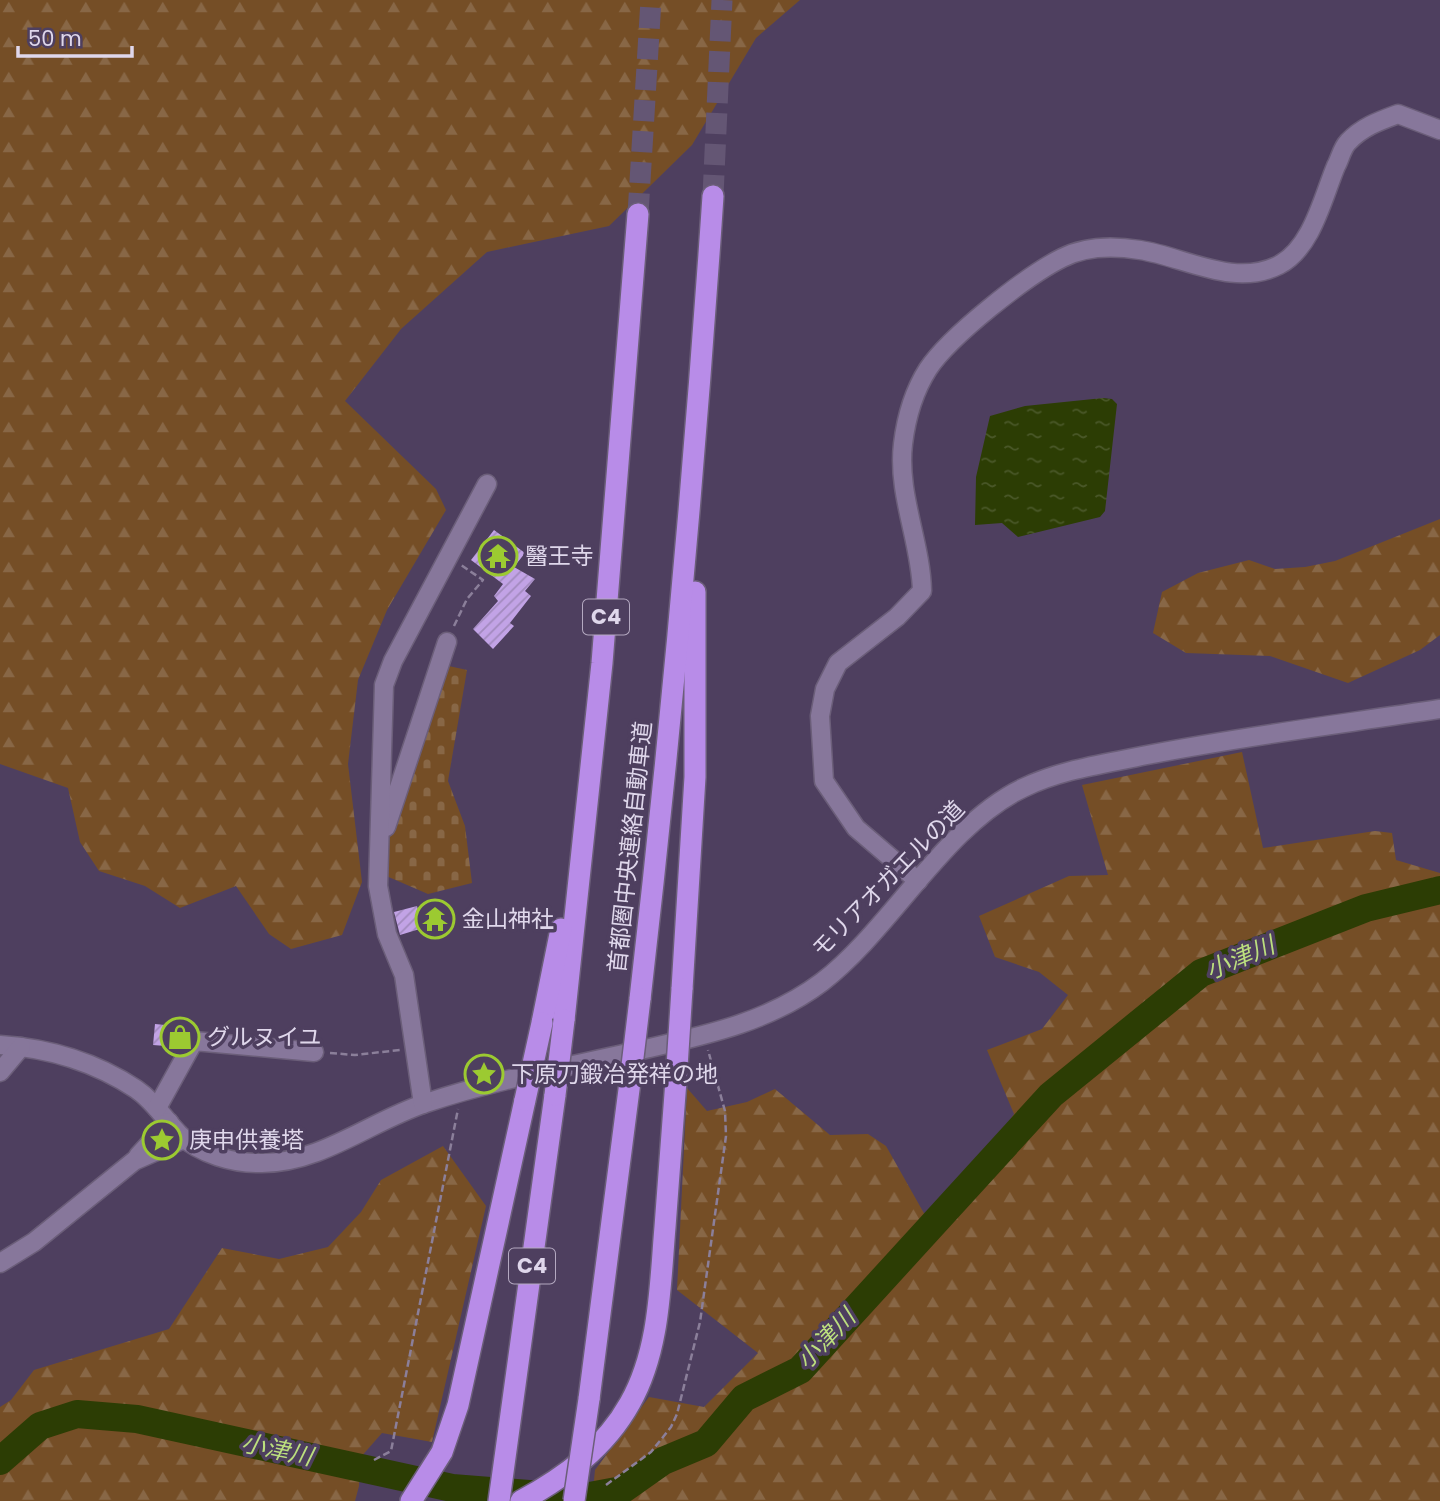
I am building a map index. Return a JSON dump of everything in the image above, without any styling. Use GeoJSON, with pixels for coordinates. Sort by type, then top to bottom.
{"type":"FeatureCollection","features":[{"type":"Feature","properties":{"kind":"highway","name":"首都圏中央連絡自動車道"},"geometry":{"type":"LineString","coordinates":[[574,1501],[631,1074],[675,679],[696,450],[713,196]]}},
{"type":"Feature","properties":{"kind":"highway","name":"首都圏中央連絡自動車道"},"geometry":{"type":"LineString","coordinates":[[499,1501],[564,1020],[602,663],[638,214]]}},
{"type":"Feature","properties":{"kind":"highway"},"geometry":{"type":"LineString","coordinates":[[521,1501],[568,1473],[616,1425],[643,1376],[658,1310],[677,1067],[695,777],[696,450]]}},
{"type":"Feature","properties":{"kind":"highway"},"geometry":{"type":"LineString","coordinates":[[411,1501],[432,1472],[451,1429],[467,1373],[563,917],[602,663]]}},
{"type":"Feature","properties":{"kind":"street"},"geometry":{"type":"LineString","coordinates":[[918,881],[856,828],[824,781],[820,716],[825,689],[838,663],[897,617],[922,591],[921,566],[910,525],[902,447],[911,406],[928,369],[970,326],[1063,257],[1097,247],[1140,250],[1231,274],[1256,273],[1281,264],[1305,240],[1346,144],[1368,126],[1398,114],[1440,130]]}},
{"type":"Feature","properties":{"kind":"street"},"geometry":{"type":"LineString","coordinates":[[424,1104],[413,1049],[404,975],[387,934],[378,886],[384,685],[393,661],[487,484]]}},
{"type":"Feature","properties":{"kind":"street"},"geometry":{"type":"LineString","coordinates":[[381,844],[447,642]]}},
{"type":"Feature","properties":{"kind":"street","name":"モリアオガエルの道"},"geometry":{"type":"LineString","coordinates":[[0,1045],[44,1049],[78,1061],[136,1089],[184,1139],[204,1150],[240,1162],[281,1162],[315,1153],[424,1104],[704,1037],[759,1018],[788,1004],[822,982],[848,959],[918,881],[991,809],[1020,789],[1060,772],[1199,745],[1440,709]]}},
{"type":"Feature","properties":{"kind":"street"},"geometry":{"type":"LineString","coordinates":[[157,1108],[194,1041],[314,1052]]}},
{"type":"Feature","properties":{"kind":"street"},"geometry":{"type":"LineString","coordinates":[[0,1072],[21,1047]]}},
{"type":"Feature","properties":{"kind":"street"},"geometry":{"type":"LineString","coordinates":[[0,1263],[34,1242],[134,1161],[169,1122]]}},
{"type":"Feature","properties":{"kind":"street"},"geometry":{"type":"LineString","coordinates":[[134,1161],[184,1139]]}},
{"type":"Feature","properties":{"kind":"path"},"geometry":{"type":"LineString","coordinates":[[448,556],[483,580],[456,621]]}},
{"type":"Feature","properties":{"kind":"path"},"geometry":{"type":"LineString","coordinates":[[606,1485],[652,1452],[671,1427],[700,1322],[726,1136],[725,1111],[704,1037]]}},
{"type":"Feature","properties":{"kind":"path"},"geometry":{"type":"LineString","coordinates":[[314,1052],[355,1055],[413,1049]]}},
{"type":"Feature","properties":{"kind":"path"},"geometry":{"type":"LineString","coordinates":[[374,1460],[391,1451],[461,1094]]}},
{"type":"Feature","properties":{"kind":"green space"},"geometry":{"type":"Polygon","coordinates":[[[0,0],[800,0],[756,38],[692,145],[609,226],[487,252],[401,329],[345,401],[436,489],[446,510],[387,610],[358,680],[348,764],[362,882],[342,935],[291,949],[269,934],[236,886],[180,908],[145,886],[99,871],[80,842],[68,788],[0,764],[0,0]]]}},
{"type":"Feature","properties":{"kind":"green space"},"geometry":{"type":"Polygon","coordinates":[[[1440,519],[1440,635],[1420,650],[1348,683],[1270,656],[1186,653],[1153,633],[1162,592],[1198,573],[1249,560],[1275,569],[1335,561],[1440,519]]]}},
{"type":"Feature","properties":{"kind":"green space"},"geometry":{"type":"Polygon","coordinates":[[[444,665],[467,670],[448,781],[465,826],[472,883],[428,894],[384,875],[385,844],[444,665]]]}},
{"type":"Feature","properties":{"kind":"green space"},"geometry":{"type":"Polygon","coordinates":[[[1242,752],[1263,848],[1375,831],[1392,833],[1396,860],[1440,873],[1440,1501],[592,1501],[595,1470],[649,1397],[704,1407],[758,1353],[677,1290],[687,1088],[707,1111],[747,1102],[775,1089],[830,1135],[868,1134],[886,1146],[934,1231],[1014,1114],[987,1050],[1042,1029],[1068,995],[1039,972],[995,957],[979,916],[1069,876],[1108,875],[1082,785],[1242,752]]]}},
{"type":"Feature","properties":{"kind":"green space"},"geometry":{"type":"Polygon","coordinates":[[[443,1146],[486,1206],[432,1442],[382,1433],[360,1458],[359,1486],[355,1501],[0,1501],[0,1407],[11,1400],[34,1370],[169,1329],[222,1248],[279,1259],[328,1247],[361,1212],[381,1180],[443,1146]]]}},
{"type":"Feature","properties":{"kind":"water"},"geometry":{"type":"Polygon","coordinates":[[[1112,399],[1117,404],[1105,511],[1100,517],[1018,537],[1002,523],[975,525],[976,477],[990,416],[1025,406],[1112,399]]]}},
{"type":"Feature","properties":{"kind":"building"},"geometry":{"type":"Polygon","coordinates":[[[494,530],[525,553],[514,567],[535,579],[525,591],[531,596],[510,623],[514,626],[493,649],[473,629],[498,601],[494,596],[503,584],[471,560],[494,530]]]}},
{"type":"Feature","properties":{"kind":"building"},"geometry":{"type":"Polygon","coordinates":[[[417,906],[423,928],[400,935],[394,912],[417,906]]]}},
{"type":"Feature","properties":{"kind":"building"},"geometry":{"type":"Polygon","coordinates":[[[155,1024],[186,1027],[178,1047],[153,1045],[155,1024]]]}},
{"type":"Feature","properties":{"kind":"waterway","name":"小津川"},"geometry":{"type":"LineString","coordinates":[[0,1461],[40,1426],[77,1414],[137,1419],[452,1488],[579,1498],[622,1490],[663,1461],[706,1443],[744,1398],[800,1370],[1051,1095],[1201,973],[1366,908],[1440,890]]}},
{"type":"Feature","properties":{"kind":"tunnel"},"geometry":{"type":"LineString","coordinates":[[638,214],[651,0]]}},
{"type":"Feature","properties":{"kind":"tunnel"},"geometry":{"type":"LineString","coordinates":[[713,196],[722,0]]}},
{"type":"Feature","properties":{"kind":"place","name":"醫王寺"},"geometry":{"type":"Point","coordinates":[498,556]}},
{"type":"Feature","properties":{"kind":"place","name":"金山神社"},"geometry":{"type":"Point","coordinates":[435,919]}},
{"type":"Feature","properties":{"kind":"place","name":"グルヌイユ"},"geometry":{"type":"Point","coordinates":[180,1037]}},
{"type":"Feature","properties":{"kind":"place","name":"下原刀鍛冶発祥の地"},"geometry":{"type":"Point","coordinates":[484,1074]}},
{"type":"Feature","properties":{"kind":"place","name":"庚申供養塔"},"geometry":{"type":"Point","coordinates":[162,1140]}}]}
